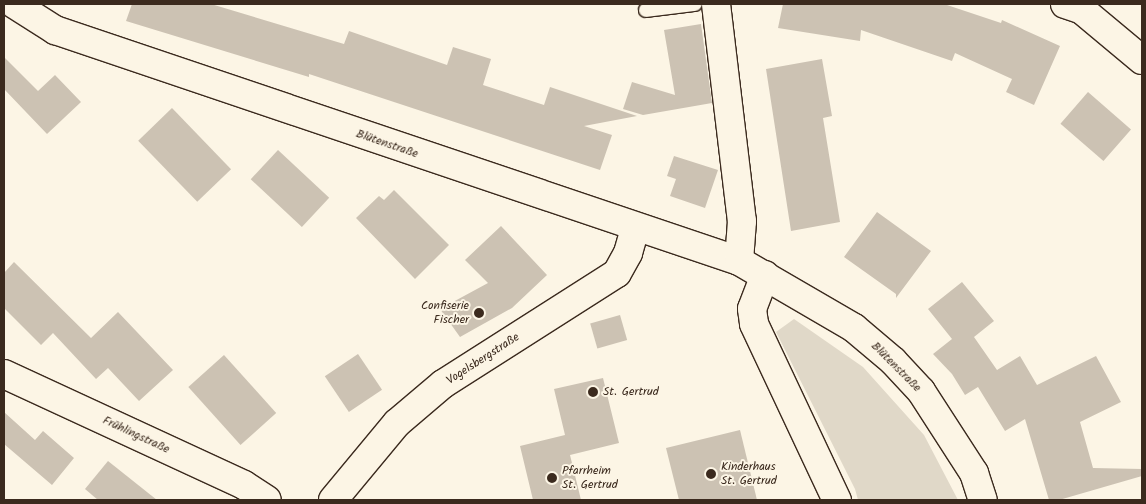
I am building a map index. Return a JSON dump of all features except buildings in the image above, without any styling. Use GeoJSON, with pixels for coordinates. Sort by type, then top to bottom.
{"type":"FeatureCollection","features":[{"type":"Feature","properties":{"kind":"street","name":"Blütenstraße"},"geometry":{"type":"LineString","coordinates":[[14,4],[55,30],[635,229],[739,261],[854,328],[893,361],[921,391],[974,473],[983,500]]}},
{"type":"Feature","properties":{"kind":"street"},"geometry":{"type":"LineString","coordinates":[[716,4],[742,221],[739,261]]}},
{"type":"Feature","properties":{"kind":"street"},"geometry":{"type":"LineString","coordinates":[[1080,6],[1142,60]]}},
{"type":"Feature","properties":{"kind":"street","name":"Vogelsbergstraße"},"geometry":{"type":"LineString","coordinates":[[333,500],[397,423],[443,384],[617,273],[628,253],[635,229]]}},
{"type":"Feature","properties":{"kind":"street"},"geometry":{"type":"LineString","coordinates":[[765,275],[752,309],[754,324],[837,500]]}},
{"type":"Feature","properties":{"kind":"street","name":"Frühlingstraße"},"geometry":{"type":"LineString","coordinates":[[4,374],[244,485],[267,500]]}},
{"type":"Feature","properties":{"kind":"lane"},"geometry":{"type":"LineString","coordinates":[[646,10],[695,4]]}},
{"type":"Feature","properties":{"kind":"shaded area"},"geometry":{"type":"Polygon","coordinates":[[[794,319],[863,367],[924,435],[958,500],[858,500],[855,489],[776,332],[794,319]]]}},
{"type":"Feature","properties":{"kind":"place","name":"Confiserie Fischer"},"geometry":{"type":"Point","coordinates":[479,313]}},
{"type":"Feature","properties":{"kind":"place","name":"St. Gertrud"},"geometry":{"type":"Point","coordinates":[593,392]}},
{"type":"Feature","properties":{"kind":"place","name":"Kinderhaus St. Gertrud"},"geometry":{"type":"Point","coordinates":[711,474]}},
{"type":"Feature","properties":{"kind":"place","name":"Pfarrheim St. Gertrud"},"geometry":{"type":"Point","coordinates":[552,478]}}]}
